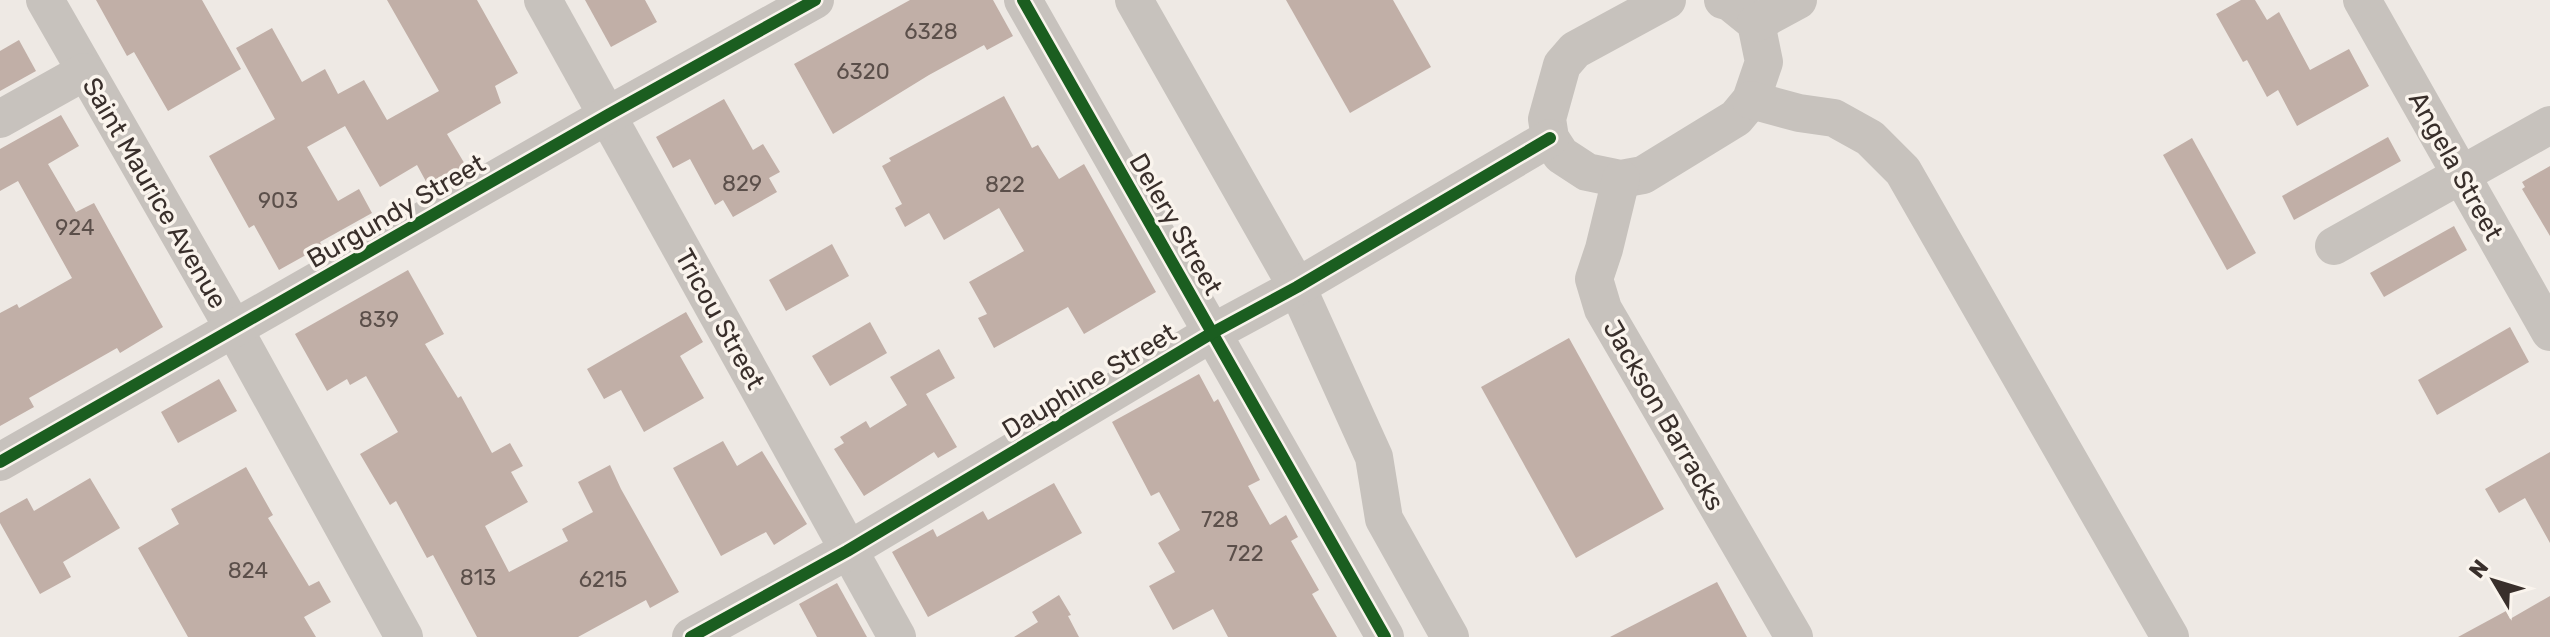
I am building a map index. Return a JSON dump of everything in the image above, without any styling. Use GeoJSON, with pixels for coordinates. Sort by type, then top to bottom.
{"type":"FeatureCollection","features":[{"type":"Feature","properties":{"kind":"street","name":"Saint Maurice Avenue"},"geometry":{"type":"LineString","coordinates":[[45,0],[234,329],[404,637]]}},
{"type":"Feature","properties":{"kind":"street","name":"Tricou Street"},"geometry":{"type":"LineString","coordinates":[[543,0],[897,637]]}},
{"type":"Feature","properties":{"kind":"street","name":"Burgundy Street"},"geometry":{"type":"LineString","coordinates":[[0,462],[815,0]]}},
{"type":"Feature","properties":{"kind":"street","name":"Delery Street"},"geometry":{"type":"LineString","coordinates":[[1023,0],[1385,637]]}},
{"type":"Feature","properties":{"kind":"street"},"geometry":{"type":"LineString","coordinates":[[1134,0],[1297,287],[1374,457],[1384,519],[1450,637]]}},
{"type":"Feature","properties":{"kind":"street"},"geometry":{"type":"LineString","coordinates":[[1667,0],[1575,50],[1562,65],[1547,119],[1550,138],[1561,155],[1587,172],[1621,179],[1643,175],[1736,118],[1751,100],[1764,62],[1756,23],[1723,0]]}},
{"type":"Feature","properties":{"kind":"street"},"geometry":{"type":"LineString","coordinates":[[1756,23],[1798,0]]}},
{"type":"Feature","properties":{"kind":"street","name":"Angela Street"},"geometry":{"type":"LineString","coordinates":[[2362,0],[2550,332]]}},
{"type":"Feature","properties":{"kind":"street"},"geometry":{"type":"LineString","coordinates":[[0,119],[84,72]]}},
{"type":"Feature","properties":{"kind":"street"},"geometry":{"type":"LineString","coordinates":[[1751,100],[1799,113],[1834,118],[1870,138],[1903,171],[2170,637]]}},
{"type":"Feature","properties":{"kind":"street"},"geometry":{"type":"LineString","coordinates":[[2334,246],[2550,125]]}},
{"type":"Feature","properties":{"kind":"street","name":"Dauphine Street"},"geometry":{"type":"LineString","coordinates":[[691,637],[847,551],[1212,333],[1297,287],[1550,138]]}},
{"type":"Feature","properties":{"kind":"street","name":"Jackson Barracks"},"geometry":{"type":"LineString","coordinates":[[1621,179],[1594,279],[1603,309],[1794,637]]}},
{"type":"Feature","properties":{"kind":"building"},"geometry":{"type":"Polygon","coordinates":[[[96,0],[202,0],[241,69],[168,111],[134,52],[127,56],[96,0]]]}},
{"type":"Feature","properties":{"kind":"building"},"geometry":{"type":"Polygon","coordinates":[[[387,0],[477,0],[518,73],[495,86],[501,103],[447,134],[466,166],[429,187],[417,165],[380,187],[345,126],[307,147],[338,201],[359,189],[372,213],[320,242],[322,246],[279,270],[254,225],[249,228],[209,156],[275,119],[236,48],[272,28],[302,82],[325,69],[338,94],[364,80],[387,120],[439,91],[387,0]]]}},
{"type":"Feature","properties":{"kind":"building"},"geometry":{"type":"Polygon","coordinates":[[[585,0],[645,0],[657,22],[611,47],[585,0]]]}},
{"type":"Feature","properties":{"kind":"building"},"geometry":{"type":"Polygon","coordinates":[[[910,0],[993,0],[1013,36],[987,50],[984,45],[833,134],[794,64],[910,0]]]}},
{"type":"Feature","properties":{"kind":"building"},"geometry":{"type":"Polygon","coordinates":[[[1286,0],[1393,0],[1431,67],[1350,113],[1286,0]]]}},
{"type":"Feature","properties":{"kind":"building"},"geometry":{"type":"Polygon","coordinates":[[[2241,0],[2255,0],[2267,20],[2279,12],[2310,70],[2349,49],[2369,86],[2297,126],[2278,90],[2267,97],[2216,14],[2241,0]]]}},
{"type":"Feature","properties":{"kind":"building"},"geometry":{"type":"Polygon","coordinates":[[[19,40],[36,71],[0,91],[0,51],[19,40]]]}},
{"type":"Feature","properties":{"kind":"building"},"geometry":{"type":"Polygon","coordinates":[[[1004,96],[1032,148],[1038,145],[1059,179],[1084,164],[1156,292],[1084,334],[1068,307],[994,348],[978,318],[987,314],[969,282],[1024,251],[999,208],[944,240],[929,213],[905,227],[895,208],[902,204],[882,166],[891,161],[889,158],[1004,96]]]}},
{"type":"Feature","properties":{"kind":"building"},"geometry":{"type":"Polygon","coordinates":[[[724,99],[753,150],[763,144],[780,172],[769,178],[777,192],[733,217],[723,200],[715,205],[690,159],[673,168],[656,137],[724,99]]]}},
{"type":"Feature","properties":{"kind":"building"},"geometry":{"type":"Polygon","coordinates":[[[61,115],[79,146],[48,164],[76,212],[94,203],[163,327],[120,353],[117,348],[29,398],[34,407],[0,426],[0,313],[17,304],[19,308],[72,278],[18,181],[0,191],[0,149],[61,115]]]}},
{"type":"Feature","properties":{"kind":"building"},"geometry":{"type":"Polygon","coordinates":[[[2388,137],[2401,161],[2294,220],[2282,196],[2388,137]]]}},
{"type":"Feature","properties":{"kind":"building"},"geometry":{"type":"Polygon","coordinates":[[[2192,138],[2256,253],[2227,270],[2163,155],[2192,138]]]}},
{"type":"Feature","properties":{"kind":"building"},"geometry":{"type":"Polygon","coordinates":[[[2550,166],[2550,236],[2522,189],[2525,187],[2522,182],[2550,166]]]}},
{"type":"Feature","properties":{"kind":"building"},"geometry":{"type":"Polygon","coordinates":[[[2454,226],[2467,250],[2384,297],[2370,273],[2454,226]]]}},
{"type":"Feature","properties":{"kind":"building"},"geometry":{"type":"Polygon","coordinates":[[[832,244],[849,276],[786,311],[769,280],[832,244]]]}},
{"type":"Feature","properties":{"kind":"building"},"geometry":{"type":"Polygon","coordinates":[[[408,270],[444,334],[425,344],[458,398],[461,396],[492,453],[510,443],[523,466],[511,472],[528,502],[485,526],[509,572],[568,541],[562,529],[593,512],[578,482],[610,465],[679,592],[650,608],[646,600],[578,637],[477,637],[433,555],[427,558],[396,501],[390,505],[360,454],[398,432],[366,376],[350,385],[347,379],[327,391],[295,334],[408,270]]]}},
{"type":"Feature","properties":{"kind":"building"},"geometry":{"type":"Polygon","coordinates":[[[686,312],[703,342],[680,356],[704,398],[644,432],[621,390],[604,399],[587,369],[686,312]]]}},
{"type":"Feature","properties":{"kind":"building"},"geometry":{"type":"Polygon","coordinates":[[[870,322],[887,353],[830,386],[812,356],[870,322]]]}},
{"type":"Feature","properties":{"kind":"building"},"geometry":{"type":"Polygon","coordinates":[[[2510,327],[2529,362],[2437,415],[2418,380],[2510,327]]]}},
{"type":"Feature","properties":{"kind":"building"},"geometry":{"type":"Polygon","coordinates":[[[1569,338],[1664,509],[1576,558],[1481,387],[1569,338]]]}},
{"type":"Feature","properties":{"kind":"building"},"geometry":{"type":"Polygon","coordinates":[[[939,349],[955,378],[926,394],[957,447],[938,458],[934,452],[864,496],[834,449],[844,443],[840,437],[866,421],[870,428],[907,405],[890,377],[939,349]]]}},
{"type":"Feature","properties":{"kind":"building"},"geometry":{"type":"Polygon","coordinates":[[[1199,374],[1214,402],[1218,399],[1260,480],[1248,486],[1270,525],[1286,515],[1298,537],[1291,541],[1319,590],[1312,594],[1337,637],[1228,637],[1213,609],[1173,630],[1149,586],[1175,572],[1158,543],[1180,530],[1159,492],[1151,496],[1112,422],[1199,374]]]}},
{"type":"Feature","properties":{"kind":"building"},"geometry":{"type":"Polygon","coordinates":[[[219,379],[237,411],[178,443],[161,412],[219,379]]]}},
{"type":"Feature","properties":{"kind":"building"},"geometry":{"type":"Polygon","coordinates":[[[723,441],[737,466],[762,451],[807,524],[774,545],[766,532],[721,556],[673,468],[723,441]]]}},
{"type":"Feature","properties":{"kind":"building"},"geometry":{"type":"Polygon","coordinates":[[[2550,452],[2550,543],[2525,498],[2499,513],[2485,489],[2550,452]]]}},
{"type":"Feature","properties":{"kind":"building"},"geometry":{"type":"Polygon","coordinates":[[[246,467],[273,515],[268,518],[309,586],[319,581],[331,602],[304,617],[316,637],[188,637],[138,548],[179,524],[171,509],[246,467]]]}},
{"type":"Feature","properties":{"kind":"building"},"geometry":{"type":"Polygon","coordinates":[[[90,478],[120,528],[63,562],[71,577],[40,594],[0,523],[0,513],[27,498],[34,511],[90,478]]]}},
{"type":"Feature","properties":{"kind":"building"},"geometry":{"type":"Polygon","coordinates":[[[1054,483],[1082,533],[928,617],[892,552],[933,529],[937,537],[983,511],[988,520],[1054,483]]]}},
{"type":"Feature","properties":{"kind":"building"},"geometry":{"type":"Polygon","coordinates":[[[1717,582],[1747,637],[1610,637],[1717,582]]]}},
{"type":"Feature","properties":{"kind":"building"},"geometry":{"type":"Polygon","coordinates":[[[837,583],[867,637],[817,637],[799,604],[837,583]]]}},
{"type":"Feature","properties":{"kind":"building"},"geometry":{"type":"Polygon","coordinates":[[[1059,595],[1079,637],[1014,637],[1038,622],[1032,612],[1059,595]]]}},
{"type":"Feature","properties":{"kind":"building"},"geometry":{"type":"Polygon","coordinates":[[[2550,596],[2550,637],[2458,637],[2506,611],[2510,619],[2550,596]]]}},
{"type":"Feature","properties":{"kind":"cycle path"},"geometry":{"type":"LineString","coordinates":[[0,462],[815,0]]}},
{"type":"Feature","properties":{"kind":"cycle path"},"geometry":{"type":"LineString","coordinates":[[1023,0],[1385,637]]}},
{"type":"Feature","properties":{"kind":"cycle path"},"geometry":{"type":"LineString","coordinates":[[691,637],[847,551],[1212,333],[1297,287],[1550,138]]}}]}
